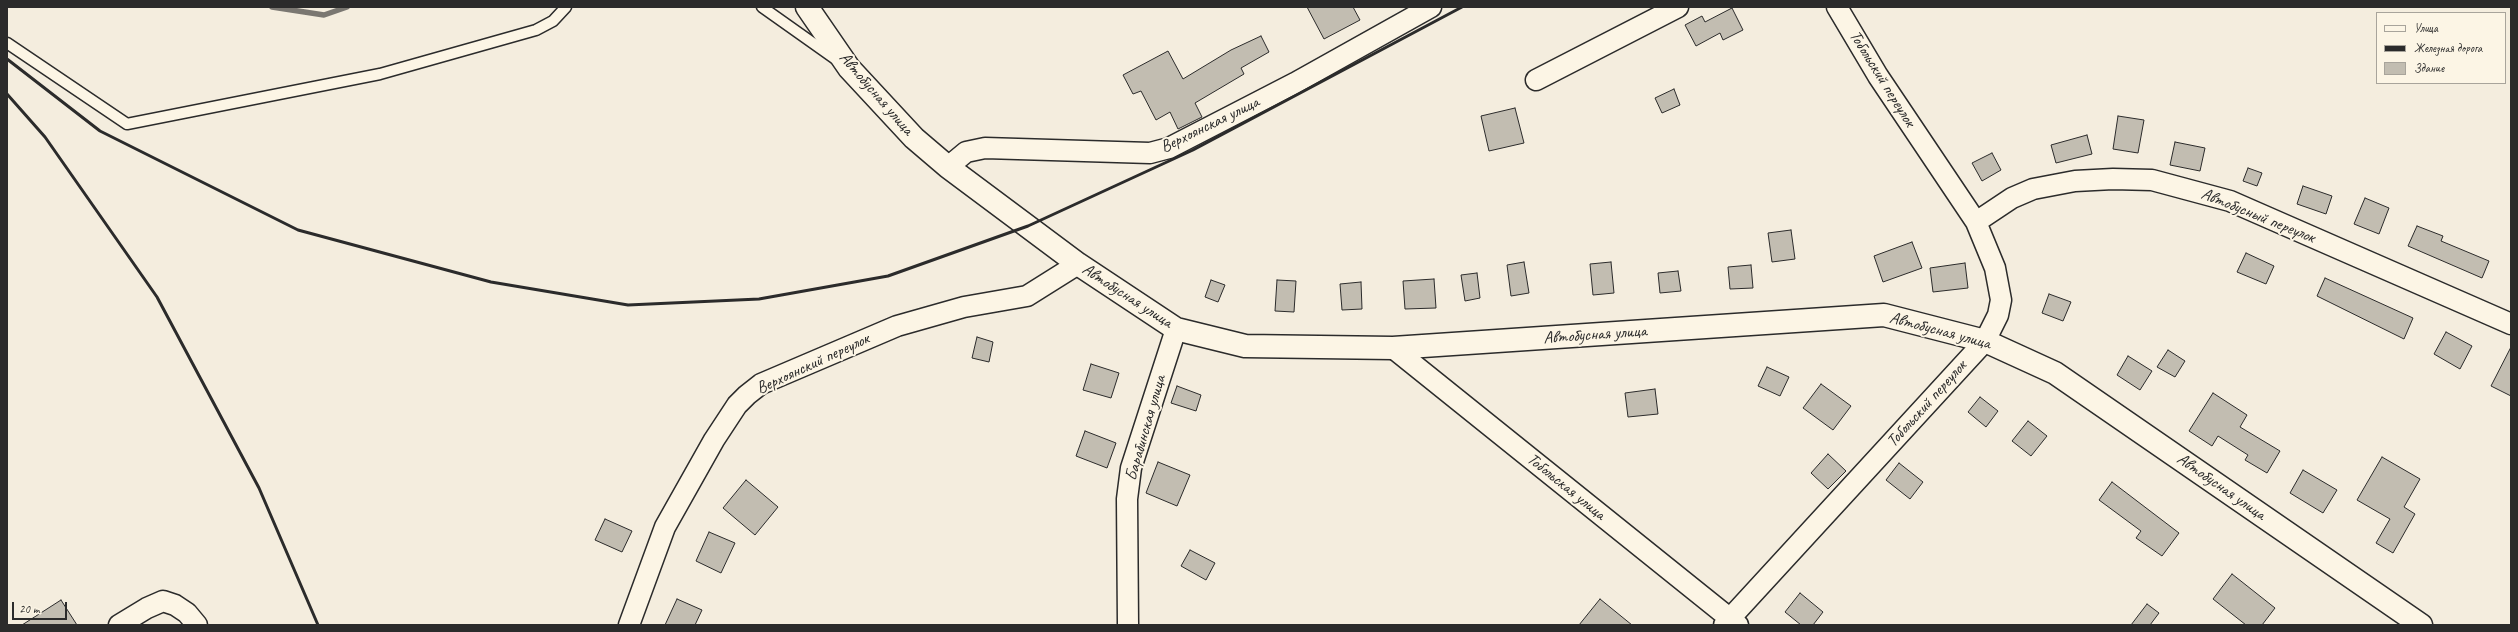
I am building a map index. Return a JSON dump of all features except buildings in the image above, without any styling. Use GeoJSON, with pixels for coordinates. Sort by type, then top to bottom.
{"type":"FeatureCollection","features":[{"type":"Feature","properties":{"kind":"street","name":"Автобусная улица"},"geometry":{"type":"LineString","coordinates":[[807,7],[849,68],[914,138],[948,167],[1078,264],[1176,329],[1245,346],[1394,348],[1884,315],[1985,341],[2055,373],[2421,625]]}},
{"type":"Feature","properties":{"kind":"street","name":"Верхоянская улица"},"geometry":{"type":"LineString","coordinates":[[948,167],[966,152],[985,148],[1150,153],[1169,148],[1295,83],[1431,7]]}},
{"type":"Feature","properties":{"kind":"street"},"geometry":{"type":"LineString","coordinates":[[1536,80],[1678,7]]}},
{"type":"Feature","properties":{"kind":"street","name":"Тобольский переулок"},"geometry":{"type":"LineString","coordinates":[[1731,623],[1985,341],[1998,315],[2001,300],[1995,268],[1976,222],[1878,76],[1837,7]]}},
{"type":"Feature","properties":{"kind":"street","name":"Автобусный переулок"},"geometry":{"type":"LineString","coordinates":[[1976,222],[2012,198],[2033,189],[2075,181],[2113,179],[2152,180],[2230,201],[2511,324]]}},
{"type":"Feature","properties":{"kind":"street","name":"Верхоянский переулок"},"geometry":{"type":"LineString","coordinates":[[629,625],[665,527],[714,440],[737,405],[747,394],[761,384],[897,326],[964,307],[1027,296],[1078,264]]}},
{"type":"Feature","properties":{"kind":"street","name":"Барабинская улица"},"geometry":{"type":"LineString","coordinates":[[1128,625],[1127,499],[1131,468],[1176,329]]}},
{"type":"Feature","properties":{"kind":"street","name":"Тобольская улица"},"geometry":{"type":"LineString","coordinates":[[1394,348],[1731,623]]}},
{"type":"Feature","properties":{"kind":"street"},"geometry":{"type":"LineString","coordinates":[[119,625],[163,601],[175,605],[187,613],[196,625]]}},
{"type":"Feature","properties":{"kind":"lane"},"geometry":{"type":"LineString","coordinates":[[7,43],[127,124],[380,74],[536,30],[553,21],[566,7]]}},
{"type":"Feature","properties":{"kind":"lane"},"geometry":{"type":"LineString","coordinates":[[762,7],[849,68]]}},
{"type":"Feature","properties":{"kind":"waterway"},"geometry":{"type":"LineString","coordinates":[[272,7],[324,15],[347,7]]}},
{"type":"Feature","properties":{"kind":"railway"},"geometry":{"type":"LineString","coordinates":[[7,59],[100,131],[298,230],[491,282],[628,305],[759,299],[888,276],[1028,226],[1193,150],[1462,7]]}},
{"type":"Feature","properties":{"kind":"railway"},"geometry":{"type":"LineString","coordinates":[[7,94],[45,137],[157,297],[259,488],[318,625]]}}]}
